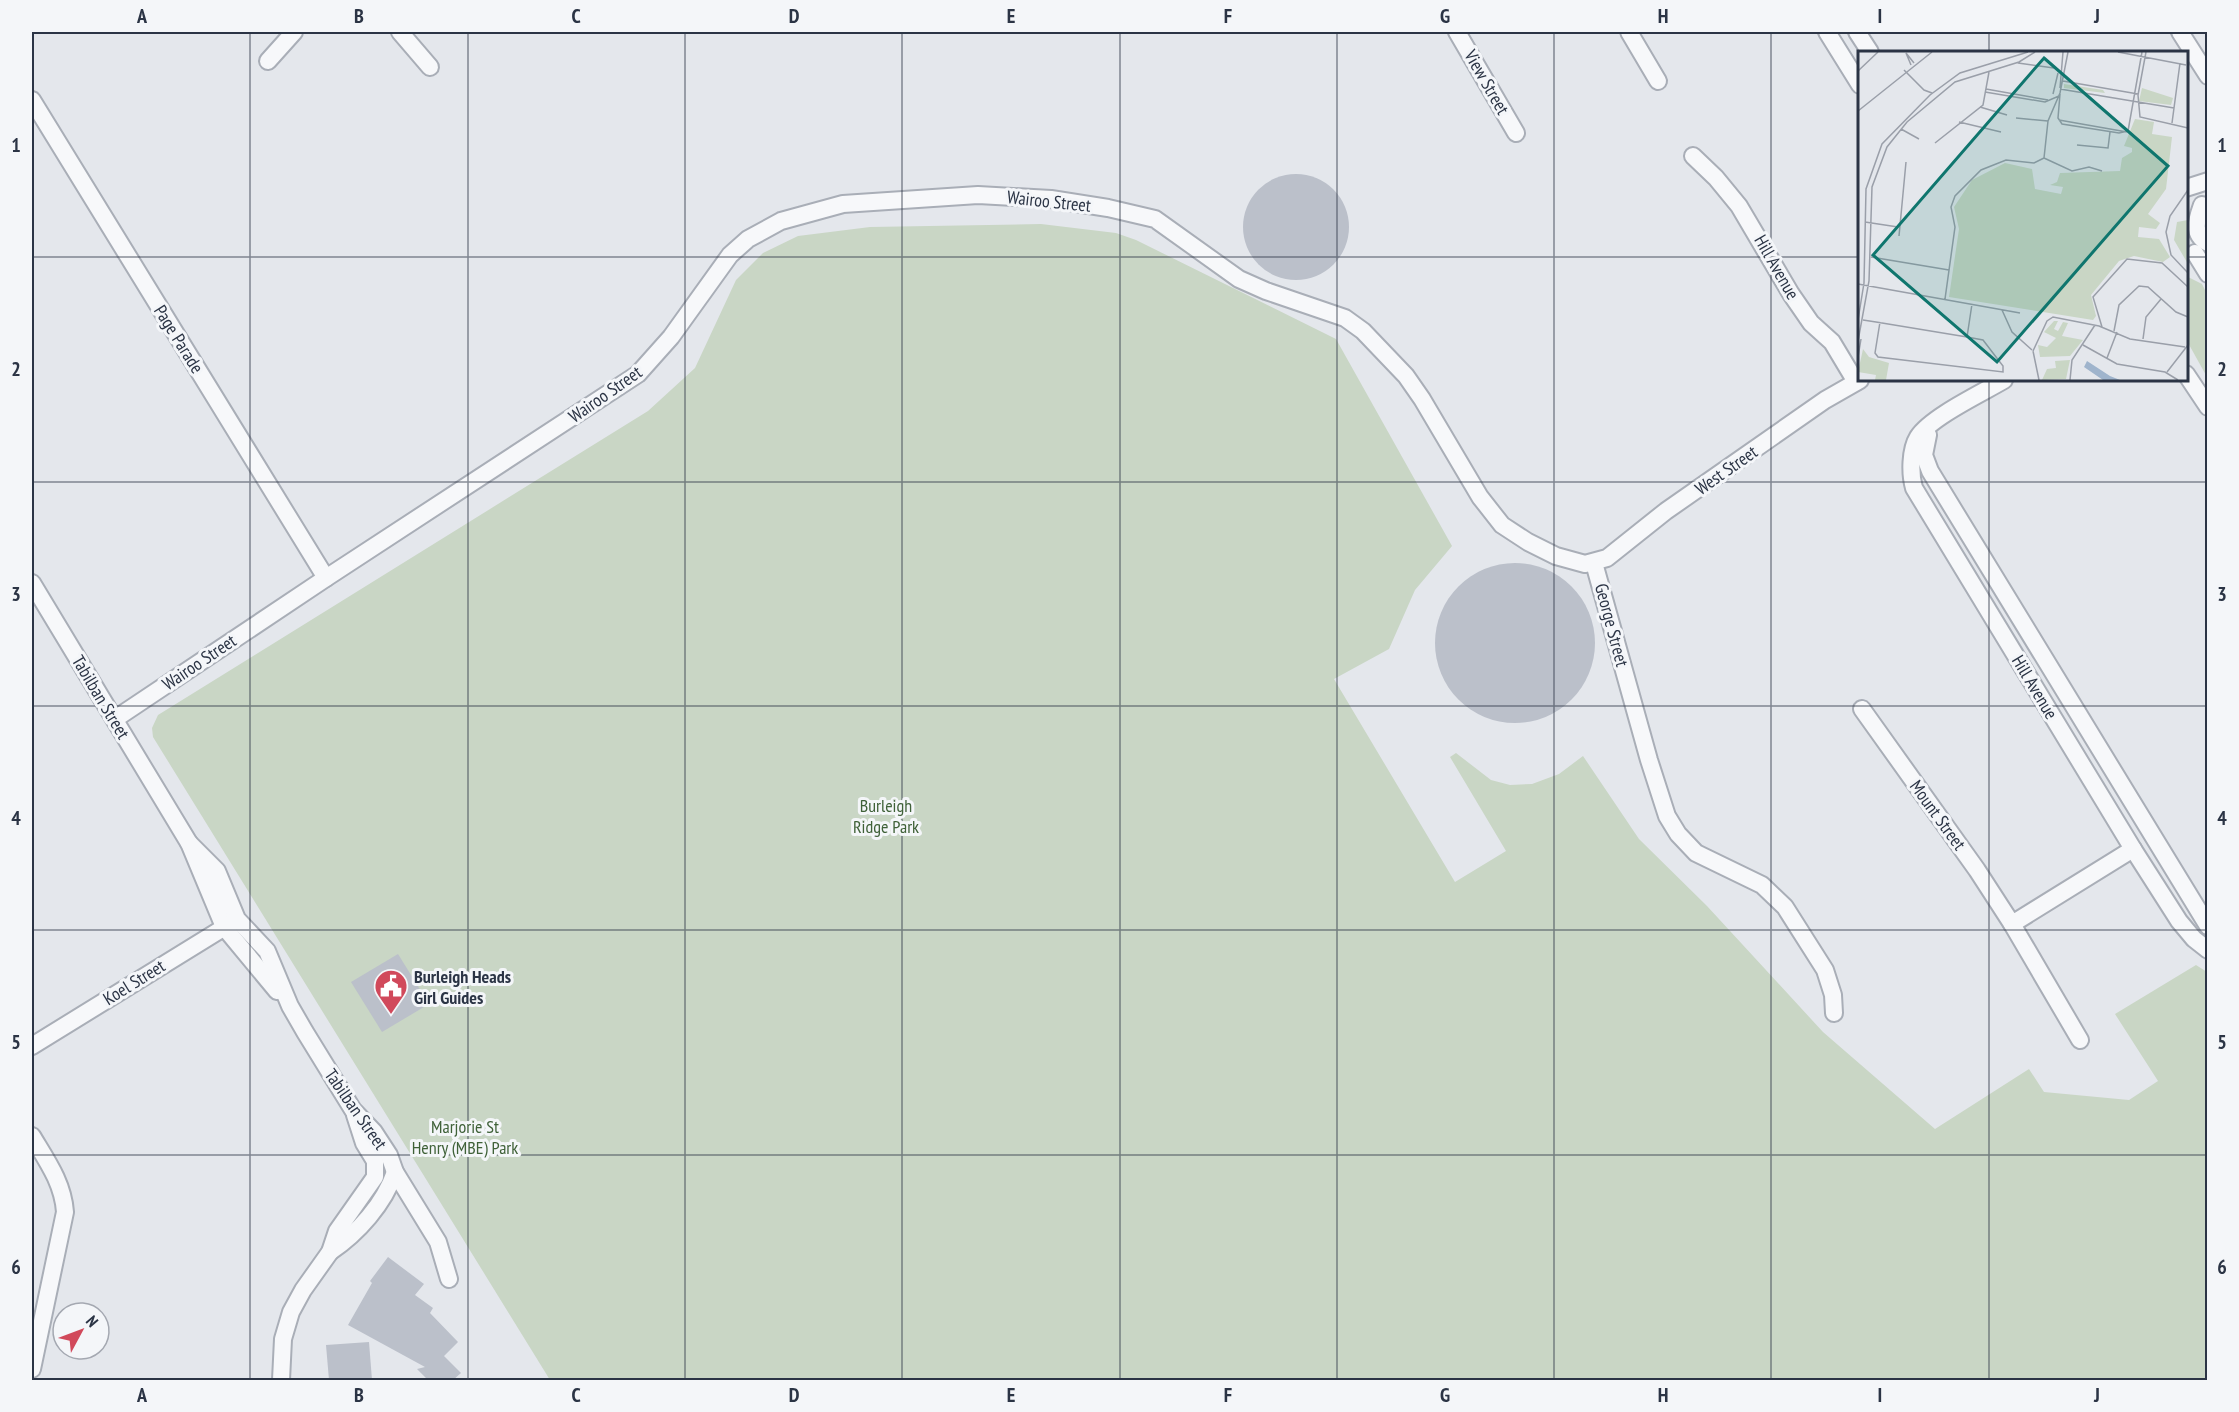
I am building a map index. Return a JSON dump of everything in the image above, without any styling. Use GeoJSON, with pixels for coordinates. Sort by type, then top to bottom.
{"type":"FeatureCollection","features":[{"type":"Feature","properties":{"kind":"street"},"geometry":{"type":"LineString","coordinates":[[268,61],[294,32]]}},
{"type":"Feature","properties":{"kind":"street"},"geometry":{"type":"LineString","coordinates":[[400,32],[430,67]]}},
{"type":"Feature","properties":{"kind":"street","name":"View Street"},"geometry":{"type":"LineString","coordinates":[[1457,32],[1516,134]]}},
{"type":"Feature","properties":{"kind":"street"},"geometry":{"type":"LineString","coordinates":[[1629,32],[1658,81]]}},
{"type":"Feature","properties":{"kind":"street"},"geometry":{"type":"LineString","coordinates":[[1827,32],[1858,82]]}},
{"type":"Feature","properties":{"kind":"street"},"geometry":{"type":"LineString","coordinates":[[1857,32],[1869,51]]}},
{"type":"Feature","properties":{"kind":"street"},"geometry":{"type":"LineString","coordinates":[[2180,32],[2208,76]]}},
{"type":"Feature","properties":{"kind":"street","name":"Page Parade"},"geometry":{"type":"LineString","coordinates":[[32,100],[326,578]]}},
{"type":"Feature","properties":{"kind":"street","name":"Hill Avenue"},"geometry":{"type":"LineString","coordinates":[[1693,156],[1732,196],[1747,217],[1791,294],[1811,323],[1832,342],[1858,380]]}},
{"type":"Feature","properties":{"kind":"street"},"geometry":{"type":"LineString","coordinates":[[2188,188],[2208,181]]}},
{"type":"Feature","properties":{"kind":"street","name":"Wairoo Street"},"geometry":{"type":"LineString","coordinates":[[115,719],[638,374],[671,337],[730,255],[748,239],[781,221],[843,204],[978,195],[1051,199],[1119,210],[1155,219],[1180,236]]}},
{"type":"Feature","properties":{"kind":"street"},"geometry":{"type":"LineString","coordinates":[[2188,221],[2205,202]]}},
{"type":"Feature","properties":{"kind":"street"},"geometry":{"type":"LineString","coordinates":[[2205,202],[2196,228],[2199,236],[2197,250],[2208,274]]}},
{"type":"Feature","properties":{"kind":"street","name":"George Street"},"geometry":{"type":"LineString","coordinates":[[1180,236],[1239,279],[1266,291],[1345,318],[1364,331],[1382,348],[1417,391],[1480,497],[1502,525],[1556,556],[1576,563],[1594,563],[1667,816],[1678,834],[1696,853],[1762,885],[1785,907],[1825,970],[1833,995],[1834,1013]]}},
{"type":"Feature","properties":{"kind":"street"},"geometry":{"type":"LineString","coordinates":[[2188,376],[2208,407]]}},
{"type":"Feature","properties":{"kind":"street","name":"West Street"},"geometry":{"type":"LineString","coordinates":[[1594,563],[1618,551],[1666,511],[1825,400],[1858,380]]}},
{"type":"Feature","properties":{"kind":"street","name":"Hill Avenue"},"geometry":{"type":"LineString","coordinates":[[2002,381],[1941,417],[1926,429],[1917,440],[1912,461],[1914,488],[2133,849],[2179,921],[2194,939],[2208,950]]}},
{"type":"Feature","properties":{"kind":"street","name":"Hill Avenue"},"geometry":{"type":"LineString","coordinates":[[1941,417],[1929,433],[1925,446],[1925,459],[1928,467],[2208,926]]}},
{"type":"Feature","properties":{"kind":"street","name":"Tabilban Street"},"geometry":{"type":"LineString","coordinates":[[32,583],[189,843],[231,923],[290,1006],[353,1110],[374,1132],[389,1155],[395,1172],[438,1242],[449,1279]]}},
{"type":"Feature","properties":{"kind":"street","name":"Mount Street"},"geometry":{"type":"LineString","coordinates":[[1862,709],[1977,870],[2012,924],[2080,1040]]}},
{"type":"Feature","properties":{"kind":"street"},"geometry":{"type":"LineString","coordinates":[[2012,924],[2133,849]]}},
{"type":"Feature","properties":{"kind":"street","name":"Koel Street"},"geometry":{"type":"LineString","coordinates":[[32,1046],[231,923]]}},
{"type":"Feature","properties":{"kind":"street"},"geometry":{"type":"LineString","coordinates":[[281,1380],[283,1339],[291,1312],[303,1290],[330,1252],[337,1231],[375,1177],[375,1161],[364,1143],[353,1110]]}},
{"type":"Feature","properties":{"kind":"street"},"geometry":{"type":"LineString","coordinates":[[32,1136],[64,1195],[65,1212],[32,1369]]}},
{"type":"Feature","properties":{"kind":"street"},"geometry":{"type":"LineString","coordinates":[[330,1252],[346,1242],[364,1223],[387,1190],[395,1172],[376,1170]]}},
{"type":"Feature","properties":{"kind":"green space","name":"Burleigh Ridge Park"},"geometry":{"type":"Polygon","coordinates":[[[1041,224],[1116,233],[1136,240],[1336,339],[1452,546],[1415,590],[1389,649],[1334,679],[1455,882],[1506,851],[1450,757],[1456,753],[1491,780],[1510,785],[1532,784],[1559,774],[1583,756],[1639,839],[1707,906],[1823,1032],[1935,1129],[2029,1069],[2044,1092],[2129,1100],[2158,1081],[2115,1014],[2196,965],[2207,972],[2207,1380],[550,1380],[153,737],[152,728],[158,715],[648,411],[695,368],[736,280],[763,253],[798,236],[870,227],[1041,224]]]}},
{"type":"Feature","properties":{"kind":"green space"},"geometry":{"type":"Polygon","coordinates":[[[2188,277],[2202,284],[2207,294],[2207,377],[2188,343],[2188,277]]]}},
{"type":"Feature","properties":{"kind":"building"},"geometry":{"type":"Polygon","coordinates":[[[1296,174],[1316,178],[1333,190],[1345,207],[1349,227],[1345,247],[1333,264],[1316,276],[1296,280],[1276,276],[1259,264],[1247,247],[1243,227],[1247,207],[1259,190],[1276,178],[1296,174]]]}},
{"type":"Feature","properties":{"kind":"building"},"geometry":{"type":"Polygon","coordinates":[[[1515,563],[1531,564],[1546,569],[1560,576],[1572,586],[1582,598],[1589,612],[1594,627],[1594,659],[1589,674],[1582,688],[1572,700],[1560,710],[1546,717],[1531,722],[1515,723],[1499,722],[1484,717],[1470,710],[1458,700],[1448,688],[1441,674],[1436,659],[1435,643],[1436,627],[1441,612],[1448,598],[1458,586],[1470,576],[1484,569],[1499,564],[1515,563]]]}},
{"type":"Feature","properties":{"kind":"building"},"geometry":{"type":"Polygon","coordinates":[[[398,954],[429,1004],[382,1032],[351,982],[398,954]]]}},
{"type":"Feature","properties":{"kind":"building"},"geometry":{"type":"Polygon","coordinates":[[[388,1257],[424,1284],[415,1295],[433,1308],[430,1313],[458,1342],[444,1356],[461,1373],[453,1380],[428,1380],[417,1369],[425,1367],[348,1325],[372,1283],[370,1281],[388,1257]]]}},
{"type":"Feature","properties":{"kind":"building"},"geometry":{"type":"Polygon","coordinates":[[[369,1342],[372,1380],[329,1380],[326,1345],[369,1342]]]}},
{"type":"Feature","properties":{"kind":"place","name":"Burleigh Heads Girl Guides"},"geometry":{"type":"Point","coordinates":[391,1015]}},
{"type":"Feature","properties":{"kind":"park label","name":"Marjorie St Henry (MBE) Park"},"geometry":{"type":"Point","coordinates":[465,1136]}}]}
